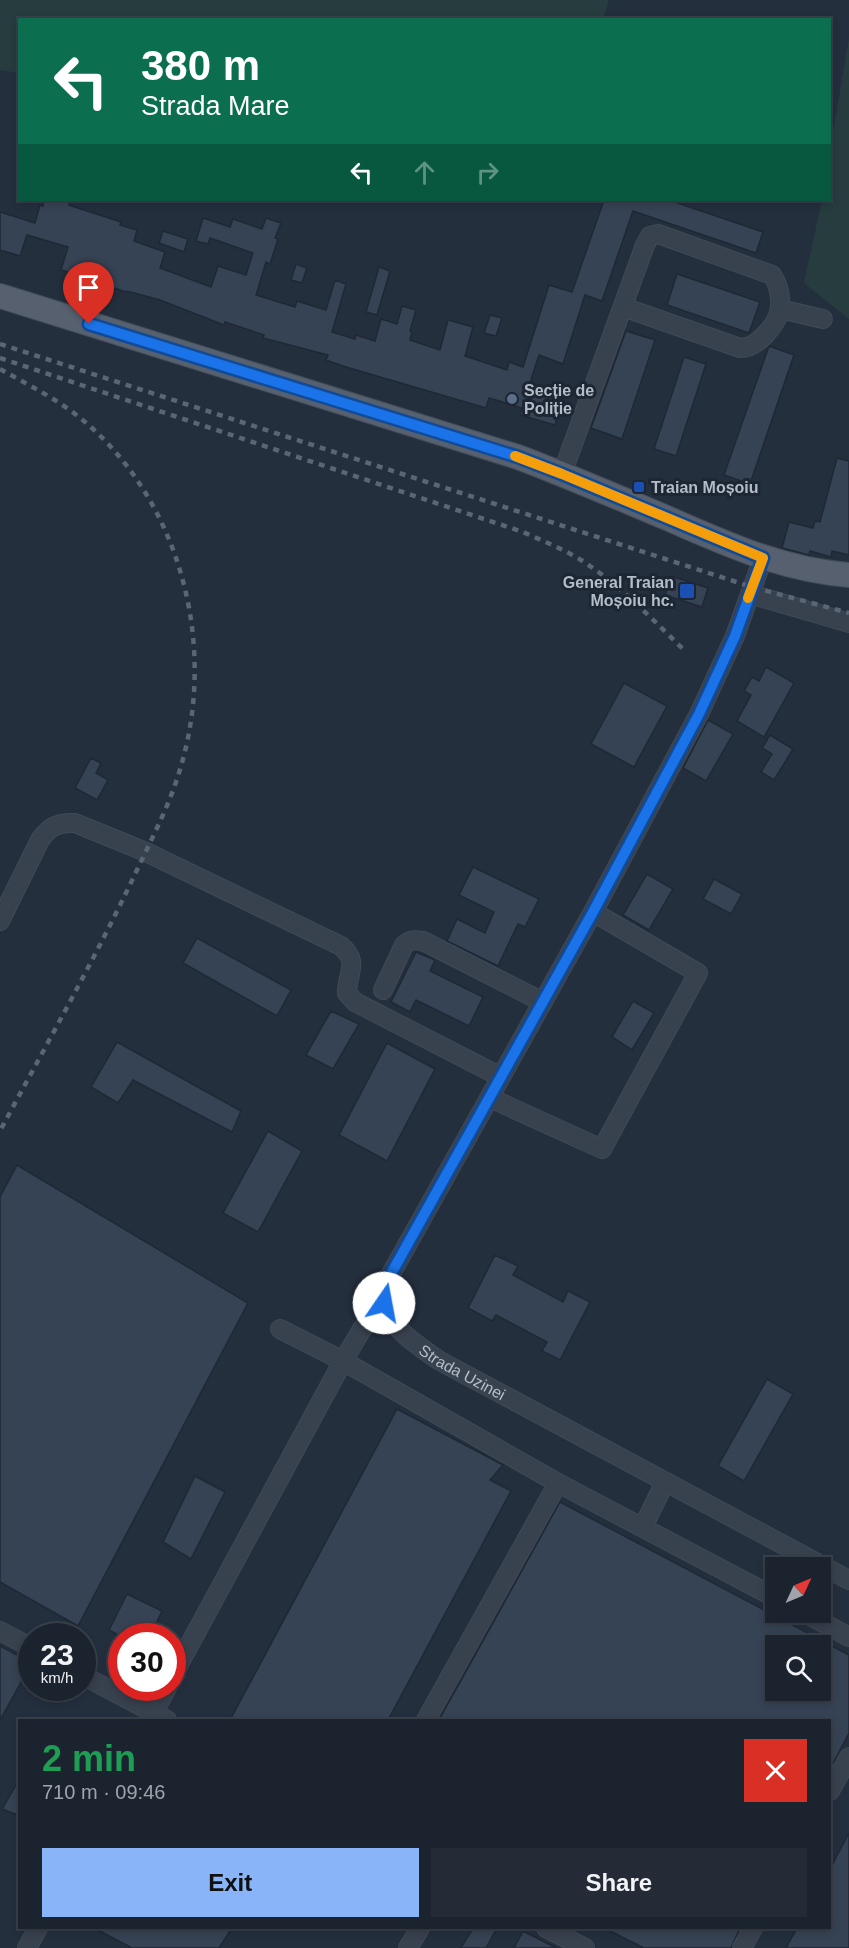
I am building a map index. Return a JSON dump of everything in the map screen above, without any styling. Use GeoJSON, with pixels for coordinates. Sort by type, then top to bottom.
{"type":"FeatureCollection","features":[{"type":"Feature","properties":{"kind":"main road"},"geometry":{"type":"LineString","coordinates":[[0,296],[468,441],[562,474],[763,558],[821,572],[849,575]]}},
{"type":"Feature","properties":{"kind":"street"},"geometry":{"type":"LineString","coordinates":[[562,474],[645,245],[650,236],[658,234],[772,275],[778,284],[780,309],[768,330],[756,344],[740,348],[623,307]]}},
{"type":"Feature","properties":{"kind":"street"},"geometry":{"type":"LineString","coordinates":[[780,309],[823,319]]}},
{"type":"Feature","properties":{"kind":"street"},"geometry":{"type":"LineString","coordinates":[[186,1651],[343,1361],[362,1329],[384,1303],[387,1281],[593,912],[699,714],[735,636],[763,558]]}},
{"type":"Feature","properties":{"kind":"street"},"geometry":{"type":"LineString","coordinates":[[750,594],[849,623]]}},
{"type":"Feature","properties":{"kind":"street"},"geometry":{"type":"LineString","coordinates":[[0,921],[46,831],[53,825],[64,822],[75,823],[146,852],[341,946],[350,953],[352,964],[347,993],[355,1002],[501,1077]]}},
{"type":"Feature","properties":{"kind":"street"},"geometry":{"type":"LineString","coordinates":[[490,1098],[602,1149],[698,973],[593,912]]}},
{"type":"Feature","properties":{"kind":"street"},"geometry":{"type":"LineString","coordinates":[[383,990],[408,940],[423,940],[543,1002]]}},
{"type":"Feature","properties":{"kind":"street","name":"Strada Uzinei"},"geometry":{"type":"LineString","coordinates":[[384,1303],[395,1325],[415,1344],[440,1361],[849,1580]]}},
{"type":"Feature","properties":{"kind":"street"},"geometry":{"type":"LineString","coordinates":[[280,1329],[343,1361],[558,1483],[765,1592]]}},
{"type":"Feature","properties":{"kind":"street"},"geometry":{"type":"LineString","coordinates":[[643,1527],[665,1482]]}},
{"type":"Feature","properties":{"kind":"street"},"geometry":{"type":"LineString","coordinates":[[427,1719],[558,1483]]}},
{"type":"Feature","properties":{"kind":"street"},"geometry":{"type":"LineString","coordinates":[[823,1623],[849,1637]]}},
{"type":"Feature","properties":{"kind":"street"},"geometry":{"type":"LineString","coordinates":[[0,1631],[18,1641]]}},
{"type":"Feature","properties":{"kind":"street"},"geometry":{"type":"LineString","coordinates":[[96,1683],[156,1718],[162,1701]]}},
{"type":"Feature","properties":{"kind":"street"},"geometry":{"type":"LineString","coordinates":[[831,1789],[849,1757]]}},
{"type":"Feature","properties":{"kind":"street"},"geometry":{"type":"LineString","coordinates":[[27,1948],[37,1929]]}},
{"type":"Feature","properties":{"kind":"street"},"geometry":{"type":"LineString","coordinates":[[408,1948],[419,1929]]}},
{"type":"Feature","properties":{"kind":"street"},"geometry":{"type":"LineString","coordinates":[[548,1929],[585,1948]]}},
{"type":"Feature","properties":{"kind":"street"},"geometry":{"type":"LineString","coordinates":[[742,1948],[752,1929]]}},
{"type":"Feature","properties":{"kind":"green space"},"geometry":{"type":"Polygon","coordinates":[[[0,0],[609,0],[604,18],[18,18],[18,73],[0,70],[0,0]]]}},
{"type":"Feature","properties":{"kind":"green space"},"geometry":{"type":"Polygon","coordinates":[[[849,38],[849,319],[804,283],[822,201],[831,201],[831,143],[849,38]]]}},
{"type":"Feature","properties":{"kind":"building"},"geometry":{"type":"Polygon","coordinates":[[[44,201],[71,201],[69,205],[121,222],[120,225],[137,230],[134,241],[165,252],[160,268],[211,287],[218,266],[246,275],[253,253],[210,238],[208,244],[196,241],[203,218],[230,227],[233,219],[262,229],[266,218],[281,223],[275,238],[278,239],[270,264],[266,262],[256,295],[295,307],[297,301],[326,310],[335,280],[346,284],[332,332],[355,339],[356,335],[375,341],[381,319],[397,324],[402,306],[416,310],[410,340],[440,350],[448,320],[473,327],[465,356],[507,370],[509,362],[523,367],[549,285],[572,292],[604,201],[672,201],[763,232],[756,253],[633,211],[602,301],[585,295],[563,364],[539,355],[529,386],[563,396],[555,425],[520,415],[522,408],[489,398],[486,408],[346,367],[326,360],[328,355],[263,338],[264,335],[225,322],[224,325],[160,300],[98,283],[97,285],[85,282],[86,278],[61,270],[68,247],[27,235],[20,256],[0,250],[0,212],[35,223],[40,205],[43,206],[44,201]]]}},
{"type":"Feature","properties":{"kind":"building"},"geometry":{"type":"Polygon","coordinates":[[[163,231],[188,239],[184,252],[159,243],[163,231]]]}},
{"type":"Feature","properties":{"kind":"building"},"geometry":{"type":"Polygon","coordinates":[[[296,264],[307,268],[302,283],[291,280],[296,264]]]}},
{"type":"Feature","properties":{"kind":"building"},"geometry":{"type":"Polygon","coordinates":[[[379,267],[390,271],[377,315],[366,312],[379,267]]]}},
{"type":"Feature","properties":{"kind":"building"},"geometry":{"type":"Polygon","coordinates":[[[677,274],[760,302],[749,333],[667,305],[677,274]]]}},
{"type":"Feature","properties":{"kind":"building"},"geometry":{"type":"Polygon","coordinates":[[[490,315],[502,318],[496,336],[484,333],[490,315]]]}},
{"type":"Feature","properties":{"kind":"building"},"geometry":{"type":"Polygon","coordinates":[[[626,331],[655,340],[622,439],[591,428],[626,331]]]}},
{"type":"Feature","properties":{"kind":"building"},"geometry":{"type":"Polygon","coordinates":[[[769,346],[794,355],[750,484],[724,475],[769,346]]]}},
{"type":"Feature","properties":{"kind":"building"},"geometry":{"type":"Polygon","coordinates":[[[684,357],[706,364],[676,456],[654,449],[684,357]]]}},
{"type":"Feature","properties":{"kind":"building"},"geometry":{"type":"Polygon","coordinates":[[[837,458],[849,461],[849,555],[832,551],[831,557],[810,551],[809,555],[782,548],[789,522],[813,528],[815,521],[820,522],[837,458]]]}},
{"type":"Feature","properties":{"kind":"building"},"geometry":{"type":"Polygon","coordinates":[[[671,576],[708,588],[702,607],[665,595],[671,576]]]}},
{"type":"Feature","properties":{"kind":"building"},"geometry":{"type":"Polygon","coordinates":[[[766,667],[794,683],[764,737],[737,721],[751,695],[744,691],[752,677],[759,681],[766,667]]]}},
{"type":"Feature","properties":{"kind":"building"},"geometry":{"type":"Polygon","coordinates":[[[624,683],[667,706],[634,767],[591,744],[624,683]]]}},
{"type":"Feature","properties":{"kind":"building"},"geometry":{"type":"Polygon","coordinates":[[[708,720],[733,734],[706,781],[683,768],[708,720]]]}},
{"type":"Feature","properties":{"kind":"building"},"geometry":{"type":"Polygon","coordinates":[[[770,735],[793,749],[774,780],[761,772],[772,754],[762,748],[770,735]]]}},
{"type":"Feature","properties":{"kind":"building"},"geometry":{"type":"Polygon","coordinates":[[[91,758],[101,763],[96,773],[108,780],[97,800],[75,788],[91,758]]]}},
{"type":"Feature","properties":{"kind":"building"},"geometry":{"type":"Polygon","coordinates":[[[473,867],[539,899],[525,927],[518,924],[498,966],[447,941],[457,919],[485,933],[494,912],[459,895],[473,867]]]}},
{"type":"Feature","properties":{"kind":"building"},"geometry":{"type":"Polygon","coordinates":[[[647,874],[673,889],[649,930],[623,915],[647,874]]]}},
{"type":"Feature","properties":{"kind":"building"},"geometry":{"type":"Polygon","coordinates":[[[714,879],[742,894],[731,914],[703,899],[714,879]]]}},
{"type":"Feature","properties":{"kind":"building"},"geometry":{"type":"Polygon","coordinates":[[[197,938],[291,990],[277,1016],[183,963],[197,938]]]}},
{"type":"Feature","properties":{"kind":"building"},"geometry":{"type":"Polygon","coordinates":[[[416,952],[435,960],[430,971],[483,997],[469,1026],[416,1000],[410,1012],[391,1002],[416,952]]]}},
{"type":"Feature","properties":{"kind":"building"},"geometry":{"type":"Polygon","coordinates":[[[633,1001],[654,1013],[632,1050],[612,1037],[633,1001]]]}},
{"type":"Feature","properties":{"kind":"building"},"geometry":{"type":"Polygon","coordinates":[[[331,1011],[359,1024],[333,1069],[306,1055],[331,1011]]]}},
{"type":"Feature","properties":{"kind":"building"},"geometry":{"type":"Polygon","coordinates":[[[117,1042],[241,1111],[232,1132],[133,1080],[118,1103],[91,1087],[117,1042]]]}},
{"type":"Feature","properties":{"kind":"building"},"geometry":{"type":"Polygon","coordinates":[[[387,1043],[435,1069],[387,1161],[339,1135],[387,1043]]]}},
{"type":"Feature","properties":{"kind":"building"},"geometry":{"type":"Polygon","coordinates":[[[268,1131],[302,1151],[258,1232],[223,1213],[268,1131]]]}},
{"type":"Feature","properties":{"kind":"building"},"geometry":{"type":"Polygon","coordinates":[[[17,1165],[248,1303],[80,1623],[73,1623],[0,1582],[0,1197],[17,1165]]]}},
{"type":"Feature","properties":{"kind":"building"},"geometry":{"type":"Polygon","coordinates":[[[495,1255],[518,1266],[513,1275],[563,1302],[568,1291],[590,1302],[560,1360],[542,1351],[547,1342],[496,1315],[492,1321],[468,1308],[495,1255]]]}},
{"type":"Feature","properties":{"kind":"building"},"geometry":{"type":"Polygon","coordinates":[[[767,1379],[793,1394],[744,1481],[718,1466],[767,1379]]]}},
{"type":"Feature","properties":{"kind":"building"},"geometry":{"type":"Polygon","coordinates":[[[397,1409],[503,1465],[490,1480],[511,1491],[389,1719],[231,1719],[397,1409]]]}},
{"type":"Feature","properties":{"kind":"building"},"geometry":{"type":"Polygon","coordinates":[[[195,1476],[225,1492],[191,1559],[163,1542],[195,1476]]]}},
{"type":"Feature","properties":{"kind":"building"},"geometry":{"type":"Polygon","coordinates":[[[560,1502],[765,1611],[765,1623],[789,1623],[811,1635],[765,1635],[765,1701],[831,1701],[831,1645],[849,1655],[849,1733],[831,1767],[831,1719],[440,1719],[560,1502]]]}},
{"type":"Feature","properties":{"kind":"building"},"geometry":{"type":"Polygon","coordinates":[[[127,1594],[162,1611],[156,1623],[112,1623],[127,1594]]]}},
{"type":"Feature","properties":{"kind":"building"},"geometry":{"type":"Polygon","coordinates":[[[0,1646],[18,1656],[18,1688],[0,1720],[0,1646]]]}},
{"type":"Feature","properties":{"kind":"building"},"geometry":{"type":"Polygon","coordinates":[[[18,1781],[18,1815],[2,1809],[18,1781]]]}},
{"type":"Feature","properties":{"kind":"building"},"geometry":{"type":"Polygon","coordinates":[[[849,1833],[849,1948],[786,1948],[796,1929],[831,1929],[831,1867],[849,1833]]]}},
{"type":"Feature","properties":{"kind":"building"},"geometry":{"type":"Polygon","coordinates":[[[96,1929],[231,1929],[219,1948],[132,1948],[96,1929]]]}},
{"type":"Feature","properties":{"kind":"building"},"geometry":{"type":"Polygon","coordinates":[[[472,1929],[496,1929],[486,1948],[461,1948],[472,1929]]]}},
{"type":"Feature","properties":{"kind":"building"},"geometry":{"type":"Polygon","coordinates":[[[606,1929],[740,1929],[731,1948],[644,1948],[606,1929]]]}},
{"type":"Feature","properties":{"kind":"building"},"geometry":{"type":"Polygon","coordinates":[[[523,1931],[556,1948],[514,1948],[523,1931]]]}},
{"type":"Feature","properties":{"kind":"railway"},"geometry":{"type":"LineString","coordinates":[[0,344],[752,587],[849,613]]}},
{"type":"Feature","properties":{"kind":"railway"},"geometry":{"type":"LineString","coordinates":[[0,358],[523,532],[567,552],[609,580],[686,652]]}},
{"type":"Feature","properties":{"kind":"railway"},"geometry":{"type":"LineString","coordinates":[[0,369],[82,419],[123,462],[149,499],[169,540],[184,584],[192,629],[195,675],[191,721],[181,766],[167,806],[104,936],[0,1131]]}},
{"type":"Feature","properties":{"kind":"slow traffic"},"geometry":{"type":"LineString","coordinates":[[515,456],[763,558],[748,598]]}},
{"type":"Feature","properties":{"kind":"place","name":"Secție de Poliție"},"geometry":{"type":"Point","coordinates":[512,399]}},
{"type":"Feature","properties":{"kind":"place","name":"Traian Moșoiu"},"geometry":{"type":"Point","coordinates":[639,487]}},
{"type":"Feature","properties":{"kind":"place","name":"General Traian Moșoiu hc."},"geometry":{"type":"Point","coordinates":[687,591]}},
{"type":"Feature","properties":{"kind":"route"},"geometry":{"type":"LineString","coordinates":[[89,324],[518,457],[763,558],[735,636],[699,714],[593,912],[387,1281],[384,1303]]}}]}
